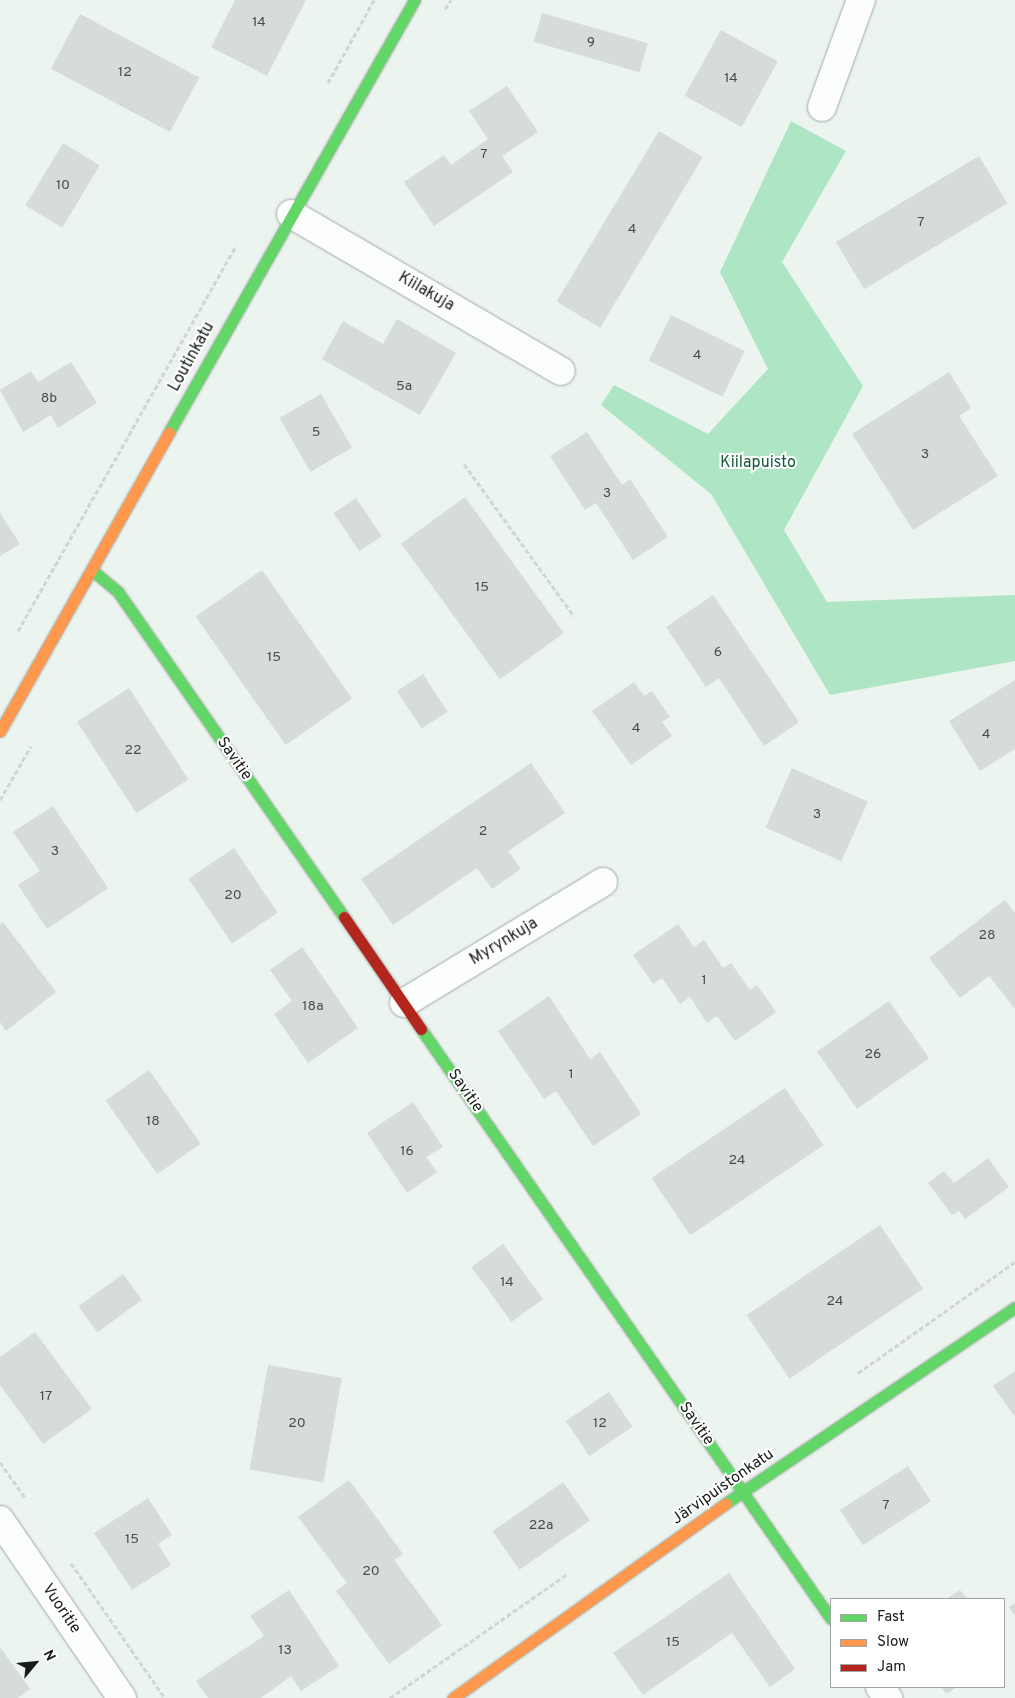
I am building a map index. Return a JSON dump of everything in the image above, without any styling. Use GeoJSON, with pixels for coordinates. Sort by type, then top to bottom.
{"type":"FeatureCollection","features":[{"type":"Feature","properties":{"kind":"street","name":"Loutinkatu"},"geometry":{"type":"LineString","coordinates":[[0,731],[291,214],[414,0]]}},
{"type":"Feature","properties":{"kind":"street"},"geometry":{"type":"LineString","coordinates":[[822,107],[861,0]]}},
{"type":"Feature","properties":{"kind":"street","name":"Kiilakuja"},"geometry":{"type":"LineString","coordinates":[[291,214],[561,371]]}},
{"type":"Feature","properties":{"kind":"street","name":"Savitie"},"geometry":{"type":"LineString","coordinates":[[92,570],[118,592],[830,1618]]}},
{"type":"Feature","properties":{"kind":"street","name":"Myrynkuja"},"geometry":{"type":"LineString","coordinates":[[404,1003],[603,882]]}},
{"type":"Feature","properties":{"kind":"street","name":"Järvipuistonkatu"},"geometry":{"type":"LineString","coordinates":[[453,1698],[744,1492],[1015,1307]]}},
{"type":"Feature","properties":{"kind":"street","name":"Vuoritie"},"geometry":{"type":"LineString","coordinates":[[0,1520],[122,1698]]}},
{"type":"Feature","properties":{"kind":"path"},"geometry":{"type":"LineString","coordinates":[[326,86],[374,0]]}},
{"type":"Feature","properties":{"kind":"path"},"geometry":{"type":"LineString","coordinates":[[13,640],[239,239]]}},
{"type":"Feature","properties":{"kind":"path"},"geometry":{"type":"LineString","coordinates":[[464,464],[574,616]]}},
{"type":"Feature","properties":{"kind":"path"},"geometry":{"type":"LineString","coordinates":[[0,1462],[32,1507]]}},
{"type":"Feature","properties":{"kind":"path"},"geometry":{"type":"LineString","coordinates":[[70,1562],[165,1698]]}},
{"type":"Feature","properties":{"kind":"green space","name":"Kiilapuisto"},"geometry":{"type":"Polygon","coordinates":[[[791,121],[846,151],[782,262],[863,386],[784,530],[827,602],[1015,595],[1015,661],[830,695],[711,494],[601,405],[614,385],[708,434],[768,369],[720,272],[791,121]]]}},
{"type":"Feature","properties":{"kind":"building"},"geometry":{"type":"Polygon","coordinates":[[[235,0],[306,0],[267,76],[211,47],[235,0]]]}},
{"type":"Feature","properties":{"kind":"building"},"geometry":{"type":"Polygon","coordinates":[[[542,13],[648,43],[639,72],[534,42],[542,13]]]}},
{"type":"Feature","properties":{"kind":"building"},"geometry":{"type":"Polygon","coordinates":[[[80,14],[199,77],[170,132],[51,69],[80,14]]]}},
{"type":"Feature","properties":{"kind":"building"},"geometry":{"type":"Polygon","coordinates":[[[721,30],[778,62],[741,127],[685,96],[721,30]]]}},
{"type":"Feature","properties":{"kind":"building"},"geometry":{"type":"Polygon","coordinates":[[[507,86],[538,132],[502,156],[513,172],[434,226],[404,182],[444,155],[451,165],[488,139],[469,111],[507,86]]]}},
{"type":"Feature","properties":{"kind":"building"},"geometry":{"type":"Polygon","coordinates":[[[659,131],[703,157],[600,328],[557,302],[659,131]]]}},
{"type":"Feature","properties":{"kind":"building"},"geometry":{"type":"Polygon","coordinates":[[[63,143],[100,165],[62,228],[25,206],[63,143]]]}},
{"type":"Feature","properties":{"kind":"building"},"geometry":{"type":"Polygon","coordinates":[[[979,156],[1007,203],[864,289],[836,242],[979,156]]]}},
{"type":"Feature","properties":{"kind":"building"},"geometry":{"type":"Polygon","coordinates":[[[671,315],[745,351],[722,397],[649,361],[671,315]]]}},
{"type":"Feature","properties":{"kind":"building"},"geometry":{"type":"Polygon","coordinates":[[[397,319],[456,353],[420,415],[322,359],[343,321],[383,344],[397,319]]]}},
{"type":"Feature","properties":{"kind":"building"},"geometry":{"type":"Polygon","coordinates":[[[71,362],[97,403],[58,428],[51,415],[23,432],[0,390],[31,371],[38,382],[71,362]]]}},
{"type":"Feature","properties":{"kind":"building"},"geometry":{"type":"Polygon","coordinates":[[[949,372],[971,408],[959,416],[998,476],[913,530],[852,434],[949,372]]]}},
{"type":"Feature","properties":{"kind":"building"},"geometry":{"type":"Polygon","coordinates":[[[321,394],[352,448],[310,472],[279,418],[321,394]]]}},
{"type":"Feature","properties":{"kind":"building"},"geometry":{"type":"Polygon","coordinates":[[[587,432],[622,485],[630,479],[668,537],[633,560],[596,503],[585,510],[550,456],[587,432]]]}},
{"type":"Feature","properties":{"kind":"building"},"geometry":{"type":"Polygon","coordinates":[[[465,497],[564,633],[500,679],[401,543],[465,497]]]}},
{"type":"Feature","properties":{"kind":"building"},"geometry":{"type":"Polygon","coordinates":[[[356,498],[382,536],[359,551],[334,513],[356,498]]]}},
{"type":"Feature","properties":{"kind":"building"},"geometry":{"type":"Polygon","coordinates":[[[0,513],[20,544],[0,556],[0,513]]]}},
{"type":"Feature","properties":{"kind":"building"},"geometry":{"type":"Polygon","coordinates":[[[262,570],[352,699],[286,745],[196,616],[262,570]]]}},
{"type":"Feature","properties":{"kind":"building"},"geometry":{"type":"Polygon","coordinates":[[[713,595],[799,722],[764,746],[719,678],[706,687],[666,627],[713,595]]]}},
{"type":"Feature","properties":{"kind":"building"},"geometry":{"type":"Polygon","coordinates":[[[423,674],[448,712],[422,729],[397,691],[423,674]]]}},
{"type":"Feature","properties":{"kind":"building"},"geometry":{"type":"Polygon","coordinates":[[[1015,680],[1015,749],[980,771],[949,721],[1015,680]]]}},
{"type":"Feature","properties":{"kind":"building"},"geometry":{"type":"Polygon","coordinates":[[[634,682],[644,696],[652,691],[670,717],[662,722],[672,736],[631,765],[592,711],[634,682]]]}},
{"type":"Feature","properties":{"kind":"building"},"geometry":{"type":"Polygon","coordinates":[[[129,688],[188,779],[136,813],[77,722],[129,688]]]}},
{"type":"Feature","properties":{"kind":"building"},"geometry":{"type":"Polygon","coordinates":[[[531,763],[565,813],[508,851],[521,869],[492,889],[477,868],[393,925],[361,879],[531,763]]]}},
{"type":"Feature","properties":{"kind":"building"},"geometry":{"type":"Polygon","coordinates":[[[792,768],[868,802],[841,861],[766,827],[792,768]]]}},
{"type":"Feature","properties":{"kind":"building"},"geometry":{"type":"Polygon","coordinates":[[[53,806],[108,888],[47,929],[18,885],[40,871],[13,832],[53,806]]]}},
{"type":"Feature","properties":{"kind":"building"},"geometry":{"type":"Polygon","coordinates":[[[234,848],[278,913],[232,943],[188,879],[234,848]]]}},
{"type":"Feature","properties":{"kind":"building"},"geometry":{"type":"Polygon","coordinates":[[[1005,900],[1015,913],[1015,1009],[989,976],[960,998],[929,958],[1005,900]]]}},
{"type":"Feature","properties":{"kind":"building"},"geometry":{"type":"Polygon","coordinates":[[[3,922],[56,992],[6,1031],[0,1022],[0,924],[3,922]]]}},
{"type":"Feature","properties":{"kind":"building"},"geometry":{"type":"Polygon","coordinates":[[[678,924],[694,947],[704,940],[723,968],[731,963],[750,990],[757,985],[776,1012],[735,1041],[717,1016],[707,1023],[690,997],[680,1004],[662,978],[653,984],[633,955],[678,924]]]}},
{"type":"Feature","properties":{"kind":"building"},"geometry":{"type":"Polygon","coordinates":[[[302,947],[358,1028],[308,1063],[274,1014],[292,1001],[270,970],[302,947]]]}},
{"type":"Feature","properties":{"kind":"building"},"geometry":{"type":"Polygon","coordinates":[[[549,996],[590,1059],[600,1052],[641,1114],[593,1146],[556,1091],[544,1099],[498,1031],[549,996]]]}},
{"type":"Feature","properties":{"kind":"building"},"geometry":{"type":"Polygon","coordinates":[[[889,1001],[929,1058],[857,1109],[817,1051],[889,1001]]]}},
{"type":"Feature","properties":{"kind":"building"},"geometry":{"type":"Polygon","coordinates":[[[149,1070],[201,1144],[157,1174],[106,1100],[149,1070]]]}},
{"type":"Feature","properties":{"kind":"building"},"geometry":{"type":"Polygon","coordinates":[[[785,1088],[824,1145],[690,1235],[652,1178],[785,1088]]]}},
{"type":"Feature","properties":{"kind":"building"},"geometry":{"type":"Polygon","coordinates":[[[413,1102],[443,1147],[426,1157],[437,1172],[407,1193],[367,1133],[413,1102]]]}},
{"type":"Feature","properties":{"kind":"building"},"geometry":{"type":"Polygon","coordinates":[[[988,1158],[1009,1187],[965,1219],[959,1211],[952,1215],[928,1183],[944,1171],[954,1183],[988,1158]]]}},
{"type":"Feature","properties":{"kind":"building"},"geometry":{"type":"Polygon","coordinates":[[[880,1225],[923,1289],[790,1379],[747,1315],[880,1225]]]}},
{"type":"Feature","properties":{"kind":"building"},"geometry":{"type":"Polygon","coordinates":[[[503,1244],[543,1299],[511,1322],[471,1267],[503,1244]]]}},
{"type":"Feature","properties":{"kind":"building"},"geometry":{"type":"Polygon","coordinates":[[[123,1274],[142,1300],[97,1332],[79,1306],[123,1274]]]}},
{"type":"Feature","properties":{"kind":"building"},"geometry":{"type":"Polygon","coordinates":[[[35,1332],[92,1409],[43,1444],[0,1385],[0,1357],[35,1332]]]}},
{"type":"Feature","properties":{"kind":"building"},"geometry":{"type":"Polygon","coordinates":[[[268,1365],[342,1378],[323,1482],[250,1469],[268,1365]]]}},
{"type":"Feature","properties":{"kind":"building"},"geometry":{"type":"Polygon","coordinates":[[[1015,1371],[1015,1417],[993,1386],[1015,1371]]]}},
{"type":"Feature","properties":{"kind":"building"},"geometry":{"type":"Polygon","coordinates":[[[609,1392],[632,1427],[589,1456],[566,1421],[609,1392]]]}},
{"type":"Feature","properties":{"kind":"building"},"geometry":{"type":"Polygon","coordinates":[[[908,1466],[931,1501],[863,1545],[840,1510],[908,1466]]]}},
{"type":"Feature","properties":{"kind":"building"},"geometry":{"type":"Polygon","coordinates":[[[349,1480],[403,1554],[394,1560],[442,1625],[389,1664],[336,1591],[347,1583],[298,1517],[349,1480]]]}},
{"type":"Feature","properties":{"kind":"building"},"geometry":{"type":"Polygon","coordinates":[[[563,1482],[590,1521],[520,1570],[493,1531],[563,1482]]]}},
{"type":"Feature","properties":{"kind":"building"},"geometry":{"type":"Polygon","coordinates":[[[148,1498],[172,1535],[158,1544],[171,1565],[132,1590],[94,1533],[148,1498]]]}},
{"type":"Feature","properties":{"kind":"building"},"geometry":{"type":"Polygon","coordinates":[[[729,1573],[795,1669],[770,1687],[732,1633],[643,1695],[613,1653],[729,1573]]]}},
{"type":"Feature","properties":{"kind":"building"},"geometry":{"type":"Polygon","coordinates":[[[289,1590],[339,1666],[301,1691],[291,1676],[261,1698],[208,1698],[196,1681],[264,1636],[250,1616],[289,1590]]]}},
{"type":"Feature","properties":{"kind":"building"},"geometry":{"type":"Polygon","coordinates":[[[960,1590],[966,1598],[948,1598],[960,1590]]]}},
{"type":"Feature","properties":{"kind":"building"},"geometry":{"type":"Polygon","coordinates":[[[1015,1603],[1015,1616],[1009,1607],[1015,1603]]]}},
{"type":"Feature","properties":{"kind":"building"},"geometry":{"type":"Polygon","coordinates":[[[0,1647],[30,1689],[18,1698],[0,1698],[0,1647]]]}},
{"type":"Feature","properties":{"kind":"building"},"geometry":{"type":"Polygon","coordinates":[[[942,1688],[955,1688],[946,1694],[942,1688]]]}},
{"type":"Feature","properties":{"kind":"traffic: fast"},"geometry":{"type":"LineString","coordinates":[[169,432],[414,0]]}},
{"type":"Feature","properties":{"kind":"traffic: fast"},"geometry":{"type":"LineString","coordinates":[[92,570],[118,592],[344,917]]}},
{"type":"Feature","properties":{"kind":"traffic: fast"},"geometry":{"type":"LineString","coordinates":[[421,1029],[830,1618]]}},
{"type":"Feature","properties":{"kind":"traffic: fast"},"geometry":{"type":"LineString","coordinates":[[726,1503],[1015,1307]]}},
{"type":"Feature","properties":{"kind":"traffic: slow"},"geometry":{"type":"LineString","coordinates":[[0,731],[169,432]]}},
{"type":"Feature","properties":{"kind":"traffic: slow"},"geometry":{"type":"LineString","coordinates":[[453,1698],[726,1503]]}},
{"type":"Feature","properties":{"kind":"traffic: jam"},"geometry":{"type":"LineString","coordinates":[[344,917],[421,1029]]}}]}
